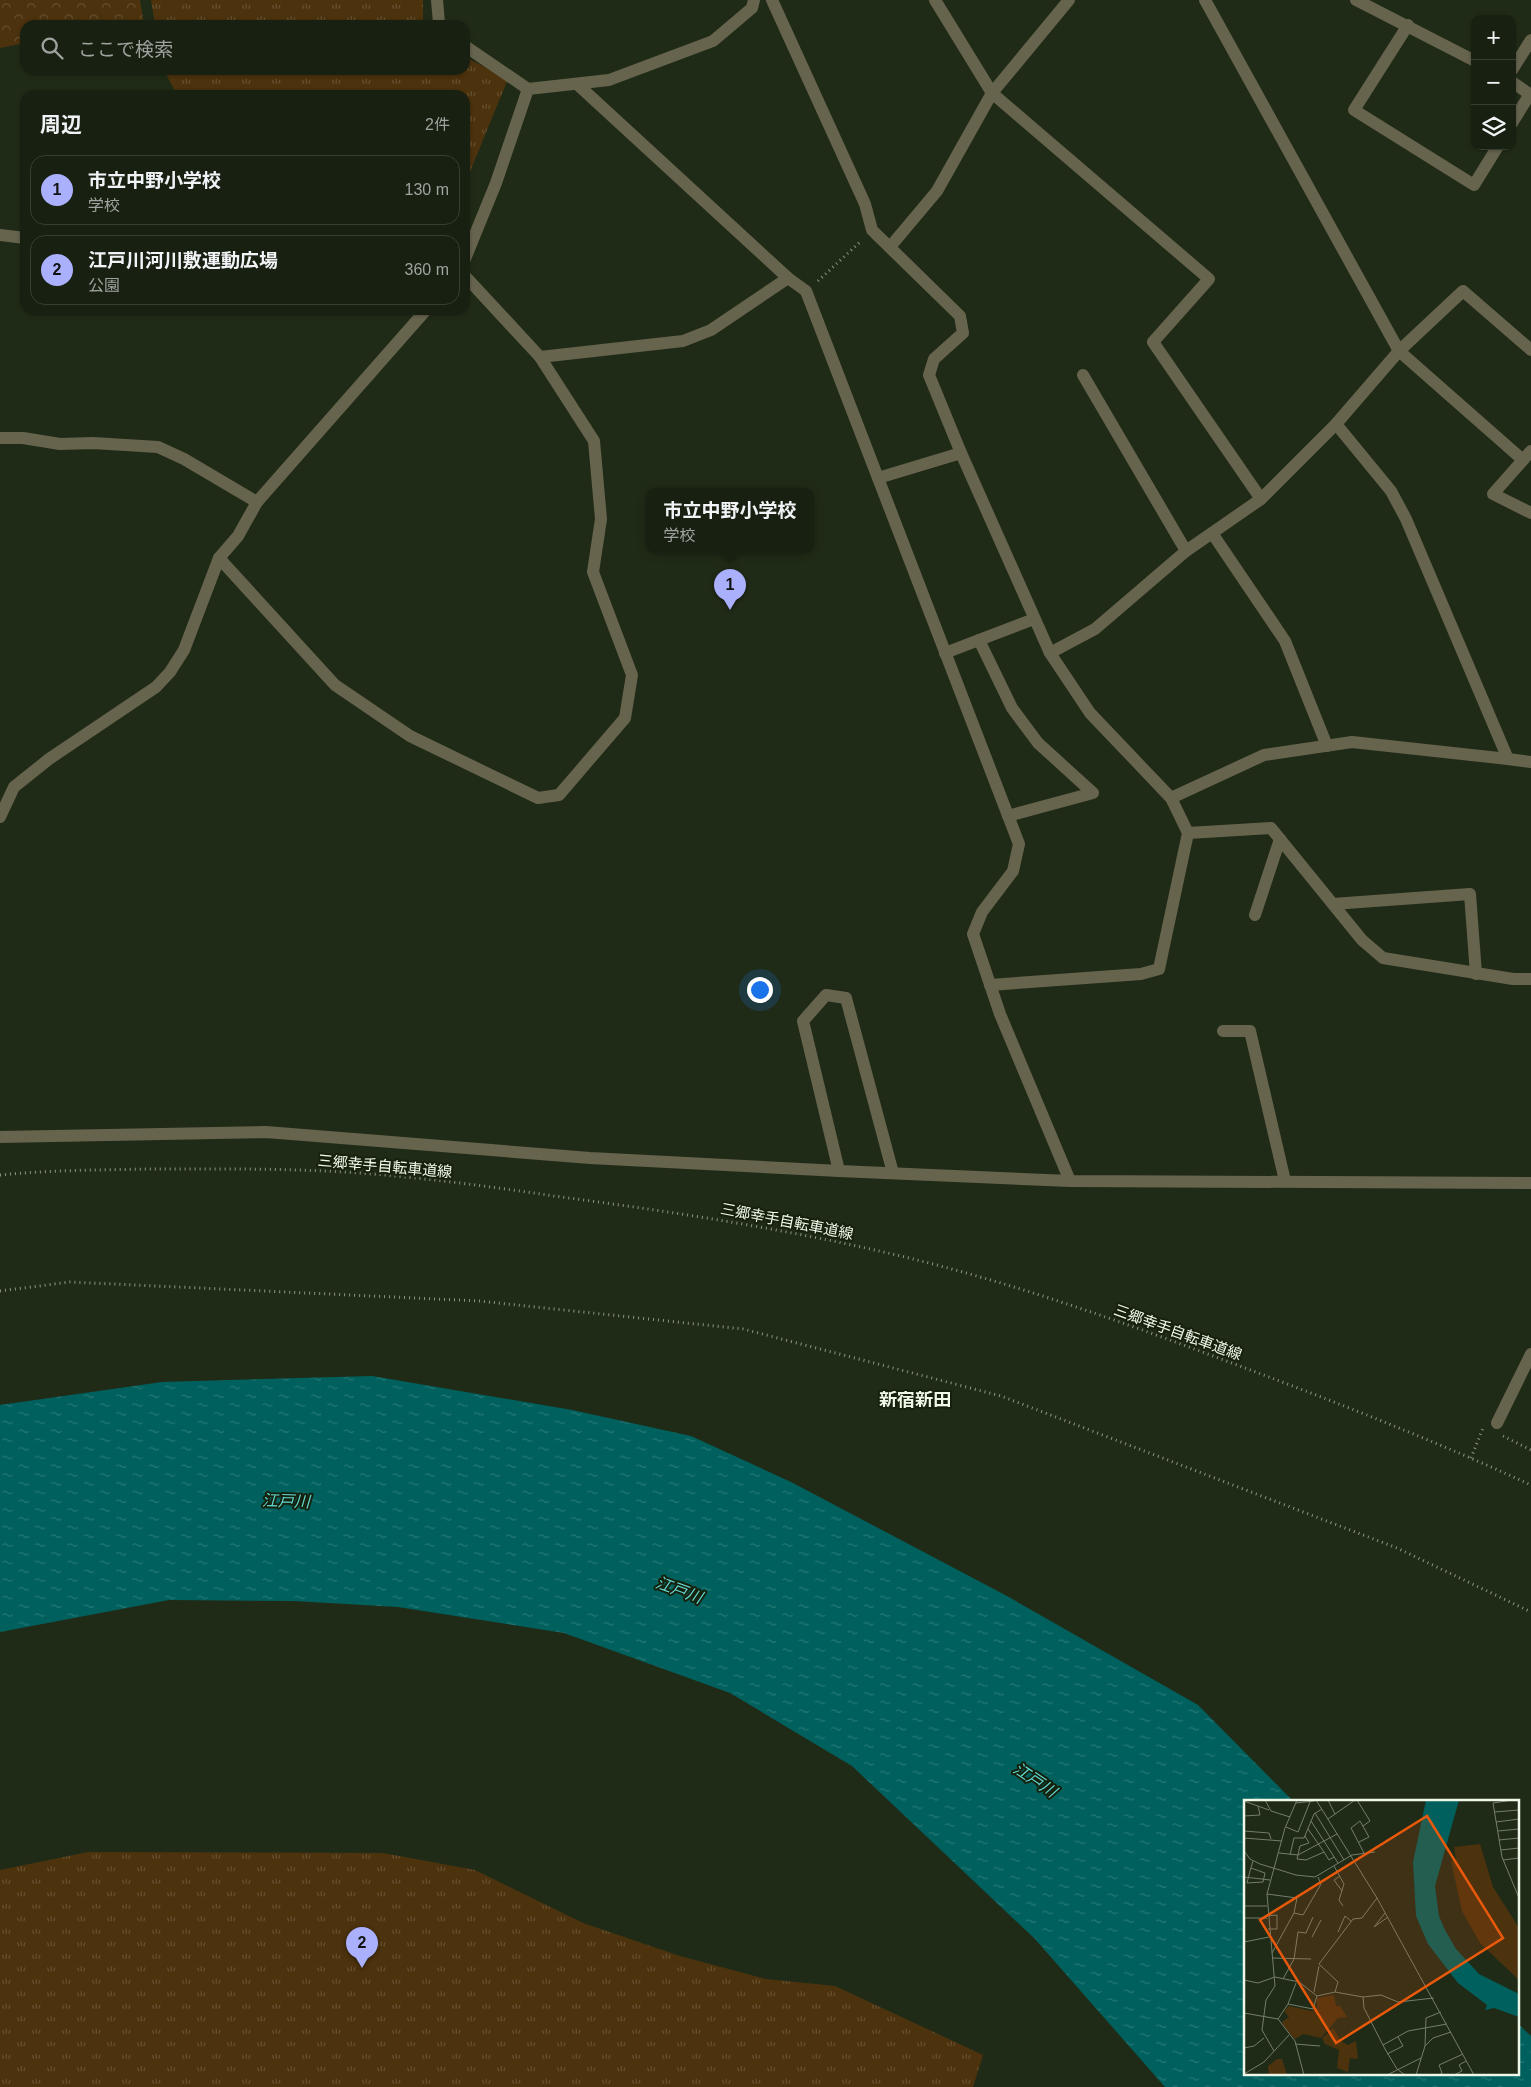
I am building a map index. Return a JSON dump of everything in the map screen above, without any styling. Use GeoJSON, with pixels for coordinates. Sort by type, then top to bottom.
{"type":"FeatureCollection","features":[{"type":"Feature","properties":{"kind":"street"},"geometry":{"type":"LineString","coordinates":[[437,0],[439,20]]}},
{"type":"Feature","properties":{"kind":"street"},"geometry":{"type":"LineString","coordinates":[[470,49],[528,89],[609,80],[713,41],[752,8],[754,0]]}},
{"type":"Feature","properties":{"kind":"street"},"geometry":{"type":"LineString","coordinates":[[772,0],[866,204],[872,230],[960,316],[963,333],[934,359],[929,375],[961,453],[1050,653],[1090,713],[1171,798],[1188,833],[1159,969],[1141,974],[990,985]]}},
{"type":"Feature","properties":{"kind":"street"},"geometry":{"type":"LineString","coordinates":[[935,0],[992,94],[1210,279],[1153,342],[1261,499]]}},
{"type":"Feature","properties":{"kind":"street"},"geometry":{"type":"LineString","coordinates":[[890,247],[936,191],[992,94],[1068,0]]}},
{"type":"Feature","properties":{"kind":"street"},"geometry":{"type":"LineString","coordinates":[[1204,0],[1399,351],[1527,455],[1493,494],[1531,513]]}},
{"type":"Feature","properties":{"kind":"street"},"geometry":{"type":"LineString","coordinates":[[1356,0],[1473,60]]}},
{"type":"Feature","properties":{"kind":"street"},"geometry":{"type":"LineString","coordinates":[[1408,25],[1354,110],[1474,185],[1496,150]]}},
{"type":"Feature","properties":{"kind":"street"},"geometry":{"type":"LineString","coordinates":[[1516,64],[1531,40]]}},
{"type":"Feature","properties":{"kind":"street"},"geometry":{"type":"LineString","coordinates":[[577,84],[788,278],[806,291],[1019,844],[1013,871],[982,912],[973,934],[1000,1014],[1070,1180]]}},
{"type":"Feature","properties":{"kind":"street"},"geometry":{"type":"LineString","coordinates":[[1516,85],[1530,95],[1516,117]]}},
{"type":"Feature","properties":{"kind":"street"},"geometry":{"type":"LineString","coordinates":[[470,247],[496,183],[528,89]]}},
{"type":"Feature","properties":{"kind":"street"},"geometry":{"type":"LineString","coordinates":[[0,235],[20,237]]}},
{"type":"Feature","properties":{"kind":"street"},"geometry":{"type":"LineString","coordinates":[[540,357],[682,341],[711,330],[788,278]]}},
{"type":"Feature","properties":{"kind":"street"},"geometry":{"type":"LineString","coordinates":[[219,558],[335,685],[410,736],[538,798],[559,795],[625,718],[632,675],[593,572],[601,519],[594,442],[540,357],[470,281]]}},
{"type":"Feature","properties":{"kind":"street"},"geometry":{"type":"LineString","coordinates":[[1050,653],[1095,629],[1186,551],[1261,499],[1336,424],[1399,351],[1463,291],[1531,350]]}},
{"type":"Feature","properties":{"kind":"street"},"geometry":{"type":"LineString","coordinates":[[0,817],[14,788],[49,759],[156,687],[170,672],[184,650],[219,558],[238,536],[257,502],[422,315]]}},
{"type":"Feature","properties":{"kind":"street"},"geometry":{"type":"LineString","coordinates":[[1083,374],[1186,551]]}},
{"type":"Feature","properties":{"kind":"street"},"geometry":{"type":"LineString","coordinates":[[1336,424],[1391,491],[1406,519],[1508,759]]}},
{"type":"Feature","properties":{"kind":"street"},"geometry":{"type":"LineString","coordinates":[[0,438],[23,438],[60,444],[158,447],[184,459],[257,502]]}},
{"type":"Feature","properties":{"kind":"street"},"geometry":{"type":"LineString","coordinates":[[878,478],[961,453]]}},
{"type":"Feature","properties":{"kind":"street"},"geometry":{"type":"LineString","coordinates":[[1212,533],[1285,641],[1326,746]]}},
{"type":"Feature","properties":{"kind":"street"},"geometry":{"type":"LineString","coordinates":[[945,653],[1034,619]]}},
{"type":"Feature","properties":{"kind":"street"},"geometry":{"type":"LineString","coordinates":[[979,640],[1012,708],[1038,744],[1093,793],[1008,816]]}},
{"type":"Feature","properties":{"kind":"street"},"geometry":{"type":"LineString","coordinates":[[1171,798],[1264,755],[1352,742],[1531,762]]}},
{"type":"Feature","properties":{"kind":"street"},"geometry":{"type":"LineString","coordinates":[[1188,833],[1271,828],[1362,940],[1383,958],[1476,974],[1514,979],[1531,979]]}},
{"type":"Feature","properties":{"kind":"street"},"geometry":{"type":"LineString","coordinates":[[1255,915],[1280,839]]}},
{"type":"Feature","properties":{"kind":"street"},"geometry":{"type":"LineString","coordinates":[[1333,904],[1470,894],[1476,974]]}},
{"type":"Feature","properties":{"kind":"street"},"geometry":{"type":"LineString","coordinates":[[839,1171],[803,1022],[826,995],[846,998],[893,1174]]}},
{"type":"Feature","properties":{"kind":"street"},"geometry":{"type":"LineString","coordinates":[[1223,1031],[1250,1031],[1285,1181]]}},
{"type":"Feature","properties":{"kind":"street"},"geometry":{"type":"LineString","coordinates":[[0,1137],[266,1132],[590,1158],[893,1174],[1070,1180],[1531,1184]]}},
{"type":"Feature","properties":{"kind":"street"},"geometry":{"type":"LineString","coordinates":[[1499,1428],[1531,1354]]}},
{"type":"Feature","properties":{"kind":"path"},"geometry":{"type":"LineString","coordinates":[[806,291],[872,230]]}},
{"type":"Feature","properties":{"kind":"path","name":"三郷幸手自転車道線"},"geometry":{"type":"LineString","coordinates":[[0,1175],[42,1170],[249,1168],[371,1174],[491,1187],[694,1215],[804,1234],[916,1260],[1053,1300],[1184,1344],[1335,1402],[1531,1485]]}},
{"type":"Feature","properties":{"kind":"path"},"geometry":{"type":"LineString","coordinates":[[0,1291],[70,1282],[480,1301],[743,1330],[1001,1396],[1397,1548],[1531,1612]]}},
{"type":"Feature","properties":{"kind":"path"},"geometry":{"type":"LineString","coordinates":[[1471,1458],[1483,1428]]}},
{"type":"Feature","properties":{"kind":"path"},"geometry":{"type":"LineString","coordinates":[[1499,1428],[1504,1438],[1531,1450]]}},
{"type":"Feature","properties":{"kind":"green space"},"geometry":{"type":"Polygon","coordinates":[[[0,0],[140,0],[143,20],[20,20],[20,44],[0,48],[0,0]]]}},
{"type":"Feature","properties":{"kind":"green space"},"geometry":{"type":"Polygon","coordinates":[[[151,0],[423,0],[423,20],[154,20],[151,0]]]}},
{"type":"Feature","properties":{"kind":"green space"},"geometry":{"type":"Polygon","coordinates":[[[470,60],[508,79],[470,172],[470,90],[174,90],[167,75],[470,75],[470,60]]]}},
{"type":"Feature","properties":{"kind":"green space"},"geometry":{"type":"Polygon","coordinates":[[[88,1852],[383,1853],[475,1870],[583,1923],[680,1956],[766,1979],[835,1986],[983,2055],[973,2087],[0,2087],[0,1870],[88,1852]]]}},
{"type":"Feature","properties":{"kind":"water","name":"江戸川"},"geometry":{"type":"Polygon","coordinates":[[[372,1376],[572,1410],[691,1436],[791,1482],[1007,1596],[1198,1705],[1292,1800],[1244,1800],[1244,2074],[1518,2074],[1518,2024],[1531,2036],[1531,2087],[1165,2087],[1035,1939],[852,1766],[730,1693],[564,1633],[398,1607],[294,1601],[169,1600],[0,1632],[0,1405],[162,1382],[372,1376]]]}},
{"type":"Feature","properties":{"kind":"place","name":"市立中野小学校"},"geometry":{"type":"Point","coordinates":[730,610]}},
{"type":"Feature","properties":{"kind":"place","name":"江戸川河川敷運動広場"},"geometry":{"type":"Point","coordinates":[362,1968]}},
{"type":"Feature","properties":{"kind":"district","name":"新宿新田"},"geometry":{"type":"Point","coordinates":[915,1400]}}]}
